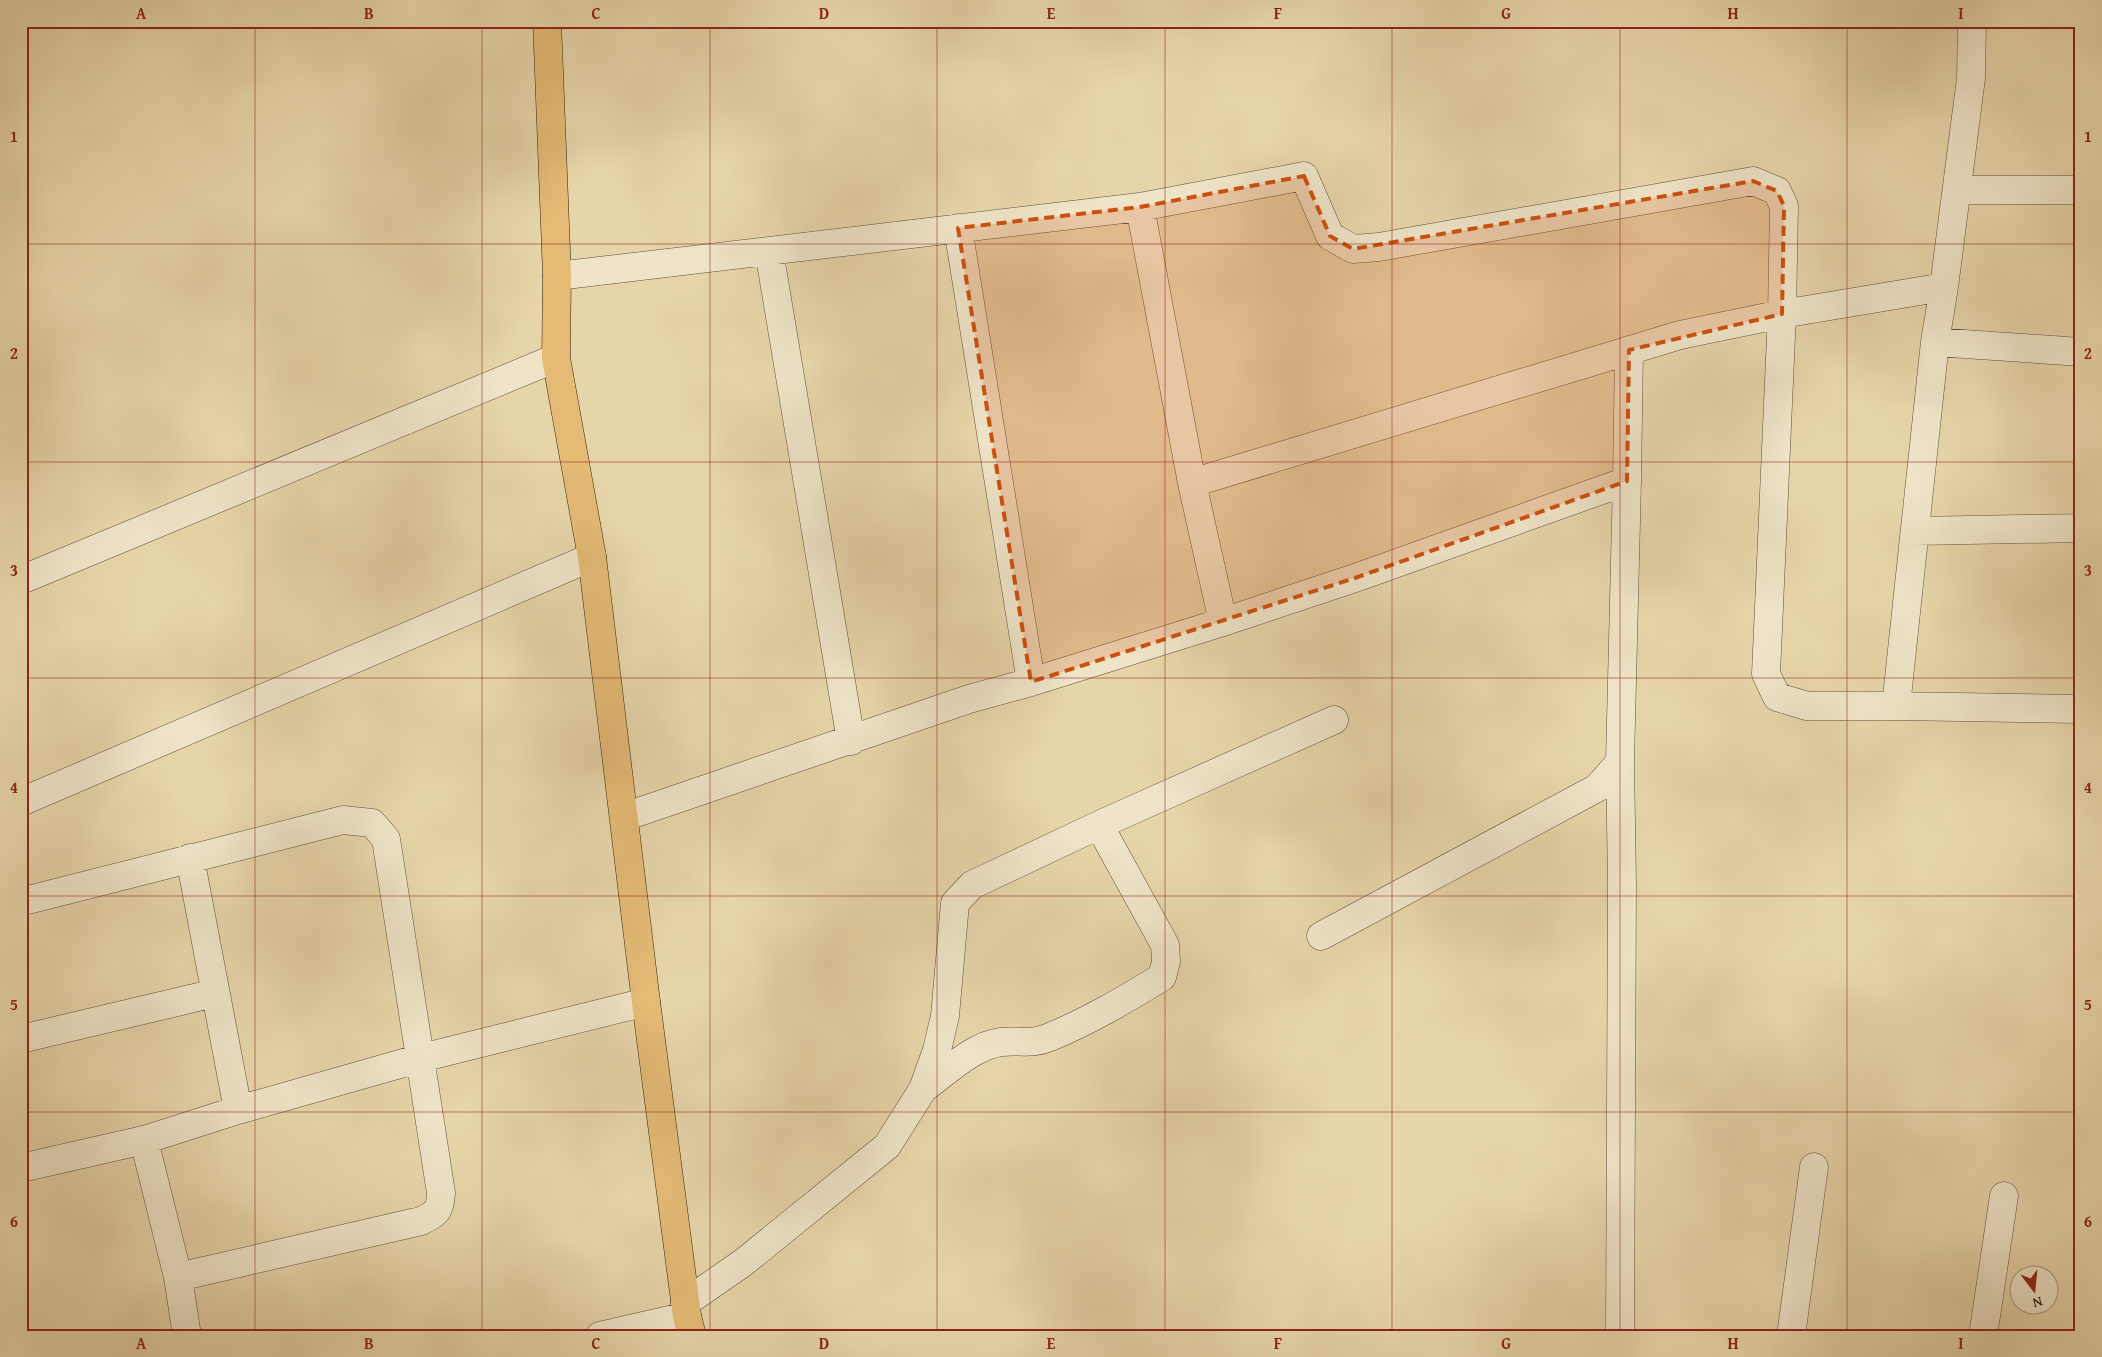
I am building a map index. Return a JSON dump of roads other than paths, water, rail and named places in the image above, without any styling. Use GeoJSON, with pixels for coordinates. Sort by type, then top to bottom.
{"type":"FeatureCollection","features":[{"type":"Feature","properties":{"kind":"main road"},"geometry":{"type":"LineString","coordinates":[[546,21],[557,276],[556,358],[592,557],[646,1002],[688,1318]]}},
{"type":"Feature","properties":{"kind":"street"},"geometry":{"type":"LineString","coordinates":[[1896,706],[1935,342],[1971,78],[1972,21]]}},
{"type":"Feature","properties":{"kind":"street"},"geometry":{"type":"LineString","coordinates":[[557,276],[1140,208],[1304,176],[1330,236],[1354,249],[1379,248],[1753,182],[1777,191],[1784,206],[1782,314],[1766,674],[1777,697],[1807,706],[2081,709]]}},
{"type":"Feature","properties":{"kind":"street"},"geometry":{"type":"LineString","coordinates":[[1957,190],[2081,190]]}},
{"type":"Feature","properties":{"kind":"street"},"geometry":{"type":"LineString","coordinates":[[1140,208],[1192,483],[1223,622]]}},
{"type":"Feature","properties":{"kind":"street"},"geometry":{"type":"LineString","coordinates":[[958,228],[1031,682]]}},
{"type":"Feature","properties":{"kind":"street"},"geometry":{"type":"LineString","coordinates":[[769,251],[851,741]]}},
{"type":"Feature","properties":{"kind":"street"},"geometry":{"type":"LineString","coordinates":[[1192,483],[1680,335],[1782,314],[1944,286]]}},
{"type":"Feature","properties":{"kind":"street"},"geometry":{"type":"LineString","coordinates":[[1935,342],[2081,352]]}},
{"type":"Feature","properties":{"kind":"street"},"geometry":{"type":"LineString","coordinates":[[1620,1336],[1622,883],[1620,762],[1628,481],[1629,350]]}},
{"type":"Feature","properties":{"kind":"street"},"geometry":{"type":"LineString","coordinates":[[21,580],[556,358]]}},
{"type":"Feature","properties":{"kind":"street"},"geometry":{"type":"LineString","coordinates":[[624,817],[851,741],[969,699],[1031,682],[1223,622],[1356,578],[1628,481]]}},
{"type":"Feature","properties":{"kind":"street"},"geometry":{"type":"LineString","coordinates":[[1915,531],[2081,528]]}},
{"type":"Feature","properties":{"kind":"street"},"geometry":{"type":"LineString","coordinates":[[21,802],[592,557]]}},
{"type":"Feature","properties":{"kind":"street"},"geometry":{"type":"LineString","coordinates":[[600,1336],[688,1318],[744,1262],[887,1146],[923,1089],[937,1050],[945,1016],[955,903],[972,885],[1099,825],[1334,720]]}},
{"type":"Feature","properties":{"kind":"street"},"geometry":{"type":"LineString","coordinates":[[1321,936],[1597,788],[1620,762]]}},
{"type":"Feature","properties":{"kind":"street"},"geometry":{"type":"LineString","coordinates":[[28,900],[343,820],[372,823],[386,839],[441,1193],[440,1205],[435,1214],[421,1221],[178,1278]]}},
{"type":"Feature","properties":{"kind":"street"},"geometry":{"type":"LineString","coordinates":[[923,1089],[982,1046],[1002,1042],[1035,1043],[1051,1037],[1162,977],[1166,962],[1165,945],[1099,825]]}},
{"type":"Feature","properties":{"kind":"street"},"geometry":{"type":"LineString","coordinates":[[190,858],[238,1110]]}},
{"type":"Feature","properties":{"kind":"street"},"geometry":{"type":"LineString","coordinates":[[21,1039],[215,993]]}},
{"type":"Feature","properties":{"kind":"street"},"geometry":{"type":"LineString","coordinates":[[21,1168],[144,1140],[238,1110],[421,1058],[646,1002]]}},
{"type":"Feature","properties":{"kind":"street"},"geometry":{"type":"LineString","coordinates":[[144,1140],[178,1278],[186,1336]]}},
{"type":"Feature","properties":{"kind":"street"},"geometry":{"type":"LineString","coordinates":[[1791,1336],[1814,1167]]}},
{"type":"Feature","properties":{"kind":"street"},"geometry":{"type":"LineString","coordinates":[[1983,1336],[2004,1196]]}}]}
